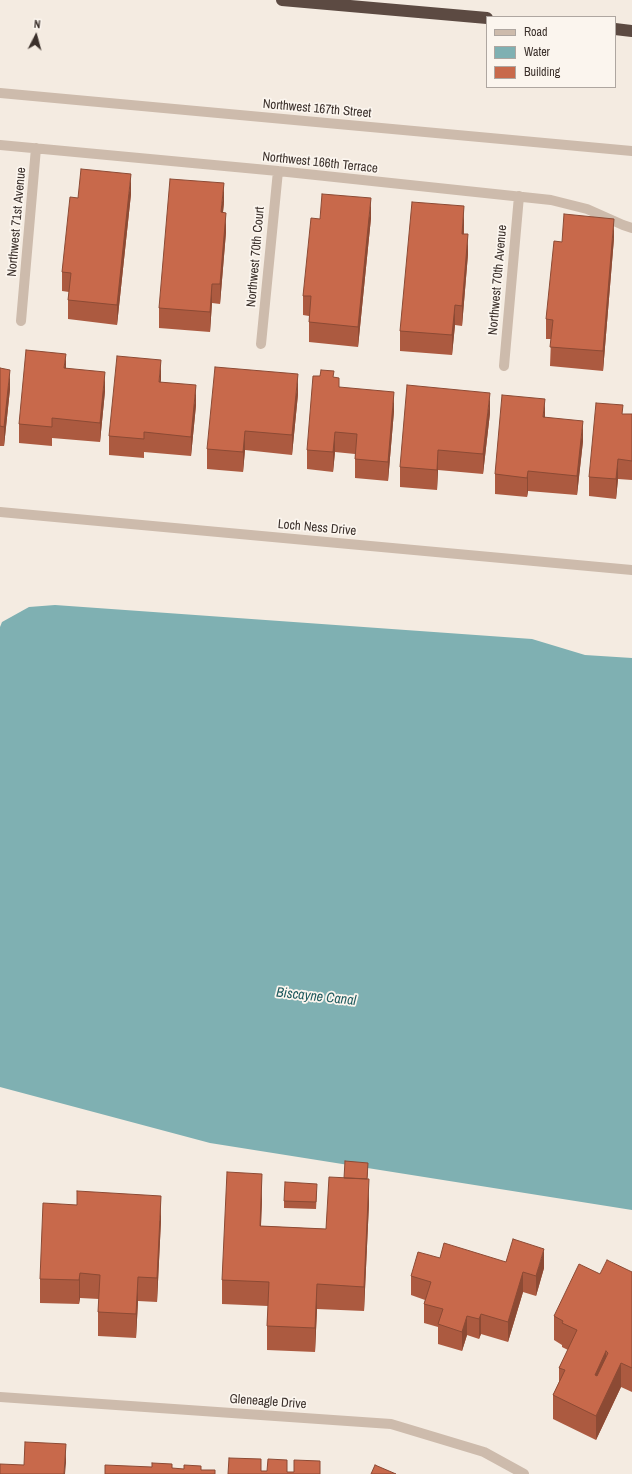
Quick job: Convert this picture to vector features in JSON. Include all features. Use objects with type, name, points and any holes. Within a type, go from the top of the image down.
[{"type":"highway","points":[[282,0],[486,18]]},
{"type":"highway","points":[[616,29],[632,31]]},
{"type":"street","name":"Northwest 167th Street","points":[[0,92],[632,151]]},
{"type":"street","name":"Northwest 166th Terrace","points":[[0,145],[519,196],[570,204],[588,209],[632,228]]},
{"type":"street","name":"Northwest 71st Avenue","points":[[21,321],[36,148]]},
{"type":"street","name":"Northwest 70th Court","points":[[261,344],[278,172]]},
{"type":"street","name":"Northwest 70th Avenue","points":[[504,366],[519,196]]},
{"type":"street","name":"Loch Ness Drive","points":[[0,512],[632,570]]},
{"type":"street","name":"Gleneagle Drive","points":[[0,1397],[391,1424],[484,1452],[524,1474]]},
{"type":"water","name":"Biscayne Canal","points":[[55,605],[532,639],[585,655],[632,658],[632,1210],[210,1143],[0,1087],[0,627],[2,622],[29,607]]},
{"type":"building","points":[[81,169],[131,174],[117,305],[68,300],[71,273],[62,272],[70,197],[78,198]]},
{"type":"building","points":[[170,179],[224,183],[221,212],[226,213],[220,284],[212,284],[210,312],[159,308]]},
{"type":"building","points":[[322,194],[371,198],[358,327],[309,322],[311,296],[303,296],[311,218],[320,219]]},
{"type":"building","points":[[412,202],[464,206],[462,234],[468,234],[462,306],[455,305],[452,335],[400,331]]},
{"type":"building","points":[[564,214],[614,219],[603,351],[550,347],[553,320],[546,319],[554,241],[562,242]]},
{"type":"building","points":[[26,350],[66,354],[64,368],[105,372],[100,423],[52,418],[52,427],[19,424]]},
{"type":"building","points":[[117,356],[161,360],[159,382],[196,385],[191,437],[144,432],[144,439],[109,436]]},
{"type":"building","points":[[215,367],[298,374],[292,435],[245,431],[243,452],[207,449]]},
{"type":"building","points":[[0,368],[10,370],[4,427],[0,426]]},
{"type":"building","points":[[321,370],[334,371],[333,377],[339,378],[339,387],[394,392],[388,462],[355,459],[357,434],[335,432],[333,452],[307,450],[313,376],[320,376]]},
{"type":"building","points":[[407,385],[490,393],[483,454],[438,450],[437,470],[400,467]]},
{"type":"building","points":[[502,395],[545,399],[543,417],[583,421],[577,476],[528,471],[527,478],[495,474]]},
{"type":"building","points":[[596,403],[623,405],[622,414],[632,414],[632,461],[618,459],[616,479],[589,477]]},
{"type":"building","points":[[345,1161],[368,1163],[367,1179],[344,1178]]},
{"type":"building","points":[[227,1172],[262,1174],[260,1226],[326,1229],[329,1177],[369,1179],[364,1287],[317,1284],[315,1328],[267,1326],[269,1282],[222,1280]]},
{"type":"building","points":[[285,1182],[317,1184],[316,1202],[284,1201]]},
{"type":"building","points":[[77,1191],[161,1196],[157,1278],[138,1277],[136,1314],[98,1312],[100,1275],[80,1273],[79,1280],[40,1279],[43,1203],[77,1205]]},
{"type":"building","points":[[513,1239],[544,1249],[536,1276],[523,1272],[508,1322],[481,1314],[479,1319],[467,1316],[462,1332],[438,1324],[443,1309],[424,1304],[431,1282],[411,1276],[418,1252],[440,1258],[444,1243],[506,1262]]},
{"type":"building","points":[[607,1260],[632,1272],[632,1368],[621,1363],[596,1416],[553,1395],[565,1370],[559,1368],[577,1330],[562,1323],[563,1321],[554,1316],[579,1264],[600,1274]],"holes":[[[606,1351],[608,1353],[597,1376],[595,1375]]]},
{"type":"building","points":[[25,1442],[66,1444],[64,1474],[0,1474],[0,1464],[24,1465]]},
{"type":"building","points":[[229,1458],[261,1459],[261,1471],[267,1471],[268,1459],[287,1460],[287,1472],[294,1472],[294,1460],[320,1461],[320,1474],[228,1474]]},
{"type":"building","points":[[152,1463],[172,1464],[172,1468],[184,1469],[184,1465],[201,1466],[201,1470],[215,1470],[215,1474],[105,1474],[105,1465],[152,1467]]},
{"type":"building","points":[[375,1465],[396,1474],[371,1474]]}]
